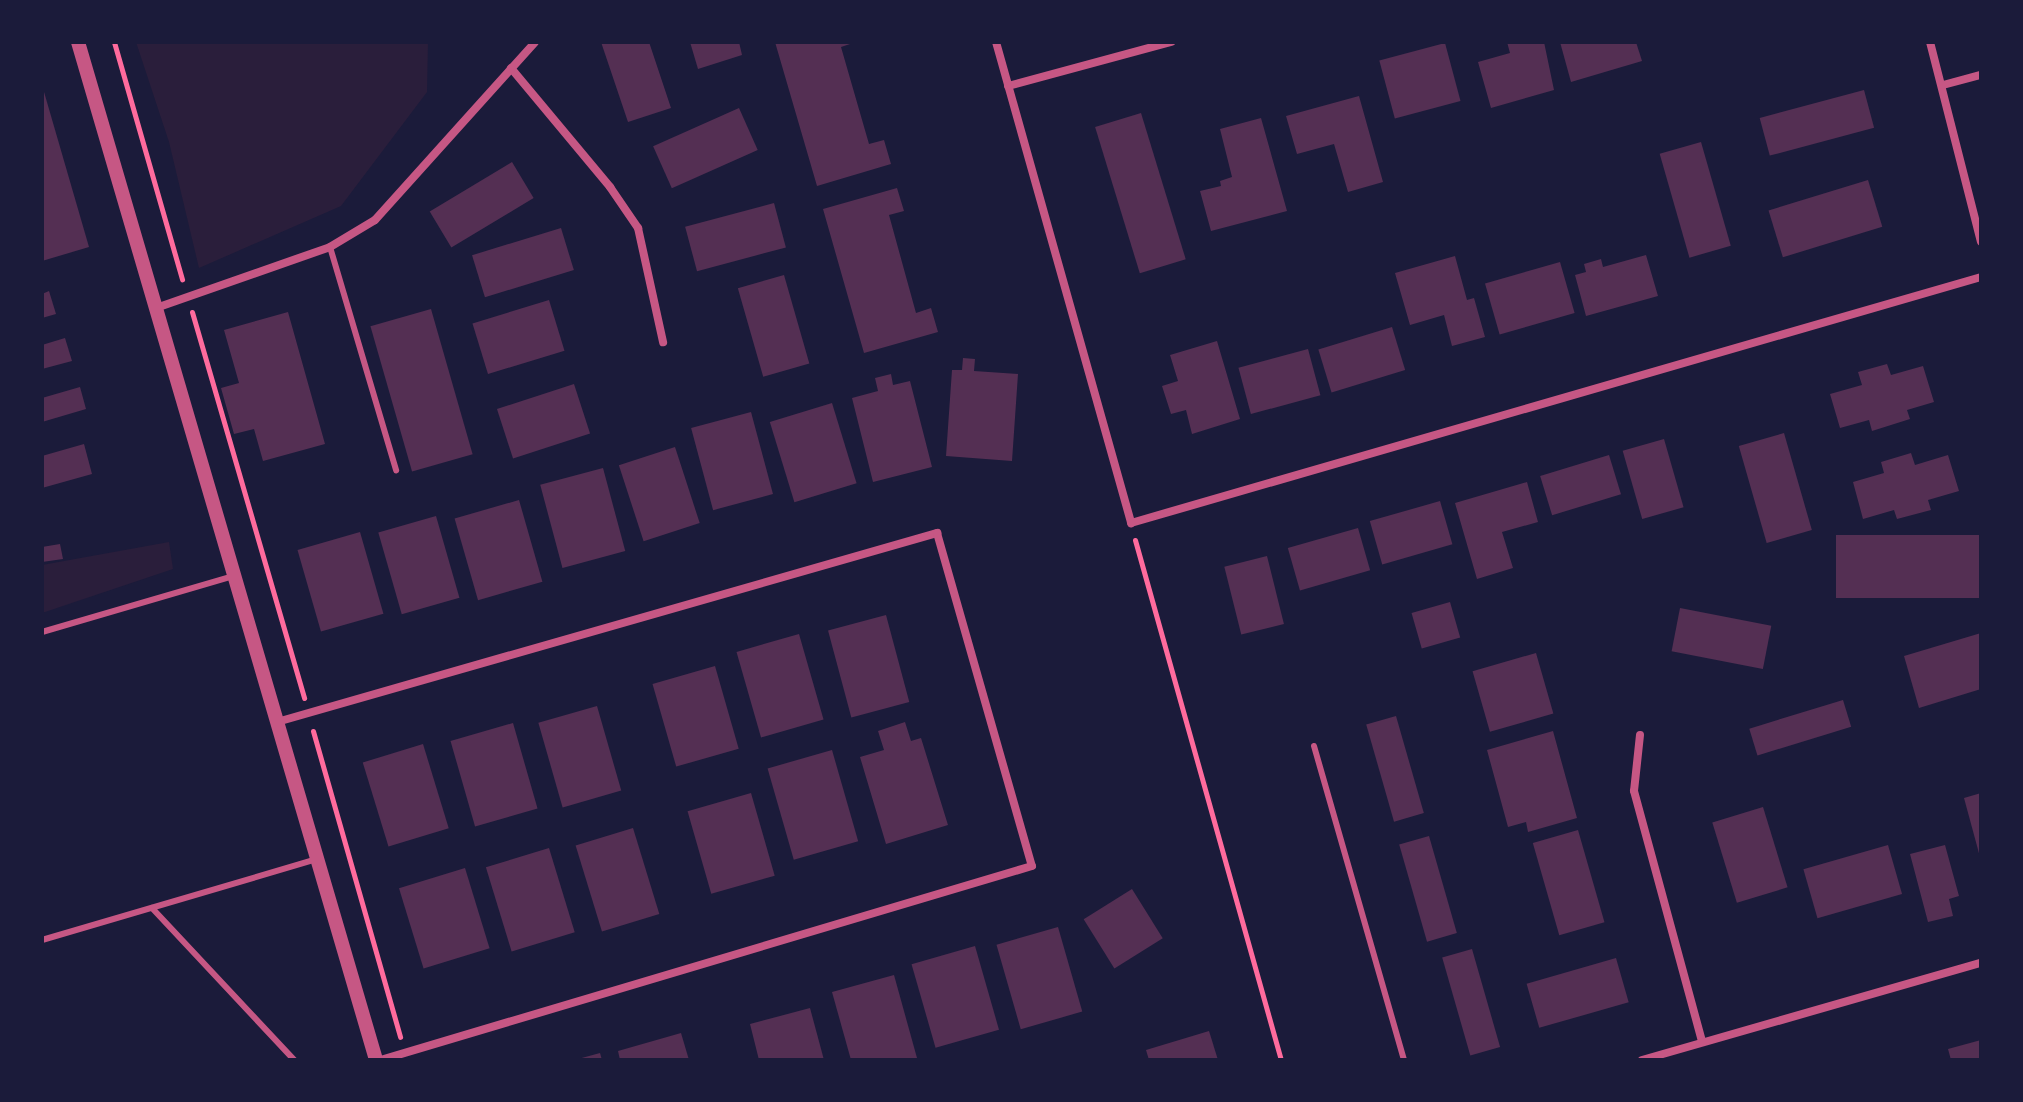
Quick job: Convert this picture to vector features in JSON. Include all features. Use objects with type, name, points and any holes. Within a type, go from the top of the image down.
[{"type":"street","points":[[78,42],[317,859],[378,1060],[1032,866],[937,533],[277,722]]},
{"type":"street","points":[[156,308],[330,247],[375,220],[535,42]]},
{"type":"street","points":[[996,42],[1131,523],[1981,277]]},
{"type":"street","points":[[1008,86],[1171,42]]},
{"type":"street","points":[[1930,42],[1981,242]]},
{"type":"street","points":[[511,68],[610,187],[638,228],[663,342]]},
{"type":"street","points":[[1943,85],[1981,75]]},
{"type":"street","points":[[1640,735],[1634,791],[1702,1042]]},
{"type":"street","points":[[1642,1060],[1981,963]]},
{"type":"lane","points":[[330,247],[396,470]]},
{"type":"lane","points":[[42,632],[234,576]]},
{"type":"lane","points":[[1314,746],[1404,1060]]},
{"type":"lane","points":[[42,940],[317,859]]},
{"type":"lane","points":[[152,908],[294,1060]]},
{"type":"path","points":[[114,42],[404,1053]]},
{"type":"path","points":[[1131,523],[1281,1060]]},
{"type":"shaded area","points":[[136,42],[428,42],[427,92],[341,206],[199,268],[169,142]]},
{"type":"shaded area","points":[[169,542],[173,569],[42,613],[42,565]]},
{"type":"building","points":[[601,42],[649,42],[671,108],[628,122]]},
{"type":"building","points":[[690,42],[739,42],[742,55],[698,69]]},
{"type":"building","points":[[775,42],[856,42],[841,47],[869,144],[884,140],[891,164],[817,186]]},
{"type":"building","points":[[1507,42],[1544,42],[1554,90],[1491,108],[1478,62],[1510,53]]},
{"type":"building","points":[[1560,42],[1636,42],[1642,61],[1571,82]]},
{"type":"building","points":[[1445,43],[1461,101],[1395,119],[1379,61]]},
{"type":"building","points":[[42,85],[89,247],[42,261]]},
{"type":"building","points":[[1864,90],[1874,128],[1770,156],[1760,118]]},
{"type":"building","points":[[1359,96],[1383,182],[1348,192],[1334,144],[1297,154],[1286,116]]},
{"type":"building","points":[[739,108],[758,150],[672,188],[653,146]]},
{"type":"building","points":[[1141,113],[1186,259],[1140,273],[1095,127]]},
{"type":"building","points":[[1261,118],[1287,211],[1211,231],[1200,191],[1221,186],[1220,181],[1232,177],[1220,129]]},
{"type":"building","points":[[1701,142],[1731,246],[1689,258],[1660,154]]},
{"type":"building","points":[[512,162],[534,198],[451,247],[430,211]]},
{"type":"building","points":[[1868,180],[1882,227],[1783,257],[1769,210]]},
{"type":"building","points":[[897,188],[904,211],[889,215],[916,313],[931,308],[938,332],[864,353],[823,209]]},
{"type":"building","points":[[774,203],[786,247],[697,271],[685,227]]},
{"type":"building","points":[[561,228],[574,270],[485,297],[472,255]]},
{"type":"building","points":[[1646,255],[1658,296],[1586,316],[1575,275],[1586,272],[1584,264],[1601,259],[1603,267]]},
{"type":"building","points":[[1455,256],[1467,300],[1474,298],[1485,337],[1452,346],[1444,315],[1410,325],[1395,273]]},
{"type":"building","points":[[1560,262],[1575,313],[1500,334],[1485,283]]},
{"type":"building","points":[[784,275],[809,363],[763,377],[738,288]]},
{"type":"building","points":[[49,291],[56,314],[42,318],[42,294]]},
{"type":"building","points":[[549,300],[564,351],[488,374],[472,323]]},
{"type":"building","points":[[431,309],[473,454],[412,472],[370,326]]},
{"type":"building","points":[[288,312],[325,444],[263,461],[254,429],[234,434],[221,388],[239,383],[224,330]]},
{"type":"building","points":[[1392,327],[1405,370],[1332,393],[1318,350]]},
{"type":"building","points":[[65,338],[72,361],[42,369],[42,345]]},
{"type":"building","points":[[1217,341],[1240,419],[1192,434],[1186,410],[1171,414],[1162,386],[1178,381],[1170,355]]},
{"type":"building","points":[[1308,349],[1320,395],[1251,414],[1238,368]]},
{"type":"building","points":[[963,358],[975,359],[974,371],[1018,374],[1012,461],[946,456],[952,370],[962,370]]},
{"type":"building","points":[[1887,364],[1891,375],[1923,366],[1934,402],[1907,410],[1910,419],[1872,431],[1869,420],[1840,428],[1830,394],[1862,385],[1858,372]]},
{"type":"building","points":[[891,374],[893,385],[910,381],[932,467],[873,482],[852,398],[878,391],[875,378]]},
{"type":"building","points":[[574,384],[590,433],[513,458],[497,409]]},
{"type":"building","points":[[80,387],[86,409],[42,422],[42,398]]},
{"type":"building","points":[[832,403],[857,483],[794,502],[770,422]]},
{"type":"building","points":[[751,412],[773,494],[713,510],[691,428]]},
{"type":"building","points":[[1784,433],[1812,530],[1767,543],[1739,446]]},
{"type":"building","points":[[1664,439],[1684,507],[1642,519],[1623,451]]},
{"type":"building","points":[[84,444],[92,474],[42,488],[42,456]]},
{"type":"building","points":[[675,447],[700,523],[644,541],[619,465]]},
{"type":"building","points":[[1911,453],[1915,465],[1948,455],[1959,491],[1928,500],[1931,510],[1897,519],[1894,510],[1863,519],[1853,482],[1884,473],[1881,462]]},
{"type":"building","points":[[1609,455],[1621,494],[1552,515],[1540,476]]},
{"type":"building","points":[[603,468],[625,551],[562,568],[540,485]]},
{"type":"building","points":[[1527,482],[1538,522],[1502,532],[1513,568],[1477,579],[1455,503]]},
{"type":"building","points":[[519,500],[542,582],[478,600],[455,518]]},
{"type":"building","points":[[1440,501],[1452,544],[1382,564],[1370,521]]},
{"type":"building","points":[[436,516],[459,598],[402,614],[378,533]]},
{"type":"building","points":[[1358,528],[1370,570],[1300,590],[1288,548]]},
{"type":"building","points":[[360,532],[383,614],[321,632],[298,550]]},
{"type":"building","points":[[1836,535],[1981,535],[1981,598],[1836,598]]},
{"type":"building","points":[[60,544],[63,559],[42,562],[42,547]]},
{"type":"building","points":[[1267,556],[1284,624],[1241,635],[1224,567]]},
{"type":"building","points":[[1450,602],[1460,638],[1422,649],[1412,613]]},
{"type":"building","points":[[1680,608],[1771,626],[1763,669],[1672,651]]},
{"type":"building","points":[[886,615],[909,702],[851,717],[828,631]]},
{"type":"building","points":[[1981,633],[1981,689],[1919,708],[1904,656]]},
{"type":"building","points":[[799,634],[824,720],[761,737],[737,652]]},
{"type":"building","points":[[1536,653],[1553,714],[1490,732],[1473,671]]},
{"type":"building","points":[[715,666],[739,749],[676,767],[653,684]]},
{"type":"building","points":[[1843,700],[1851,727],[1757,755],[1749,729]]},
{"type":"building","points":[[597,706],[621,791],[563,807],[538,723]]},
{"type":"building","points":[[1396,716],[1424,813],[1394,822],[1366,725]]},
{"type":"building","points":[[905,722],[911,741],[921,738],[948,825],[886,844],[860,757],[884,750],[878,731]]},
{"type":"building","points":[[513,723],[538,809],[475,826],[451,741]]},
{"type":"building","points":[[1553,731],[1577,818],[1528,832],[1526,822],[1508,827],[1487,750]]},
{"type":"building","points":[[423,744],[449,828],[388,847],[363,762]]},
{"type":"building","points":[[832,750],[858,841],[794,860],[768,768]]},
{"type":"building","points":[[751,793],[775,876],[711,894],[688,811]]},
{"type":"building","points":[[1981,793],[1981,857],[1980,857],[1964,798]]},
{"type":"building","points":[[1763,807],[1788,887],[1737,903],[1712,822]]},
{"type":"building","points":[[633,828],[659,914],[602,932],[576,846]]},
{"type":"building","points":[[1578,830],[1604,922],[1559,935],[1533,843]]},
{"type":"building","points":[[1429,836],[1457,933],[1427,942],[1399,845]]},
{"type":"building","points":[[1888,845],[1902,894],[1817,918],[1803,869]]},
{"type":"building","points":[[1945,845],[1959,896],[1949,899],[1953,916],[1928,922],[1910,854]]},
{"type":"building","points":[[549,848],[575,932],[512,951],[486,867]]},
{"type":"building","points":[[465,868],[490,948],[424,969],[399,888]]},
{"type":"building","points":[[1132,889],[1163,938],[1114,968],[1084,919]]},
{"type":"building","points":[[1058,927],[1082,1012],[1021,1029],[996,945]]},
{"type":"building","points":[[975,946],[999,1030],[936,1048],[912,964]]},
{"type":"building","points":[[1472,949],[1500,1047],[1470,1056],[1442,958]]},
{"type":"building","points":[[1616,958],[1629,1002],[1539,1028],[1527,984]]},
{"type":"building","points":[[894,975],[917,1058],[851,1060],[832,992]]},
{"type":"building","points":[[810,1008],[824,1060],[759,1060],[750,1024]]},
{"type":"building","points":[[1209,1031],[1218,1060],[1149,1060],[1146,1050]]},
{"type":"building","points":[[681,1033],[689,1060],[620,1060],[618,1051]]},
{"type":"building","points":[[1981,1040],[1981,1060],[1951,1060],[1948,1049]]},
{"type":"building","points":[[600,1053],[602,1060],[578,1060],[578,1059]]}]
